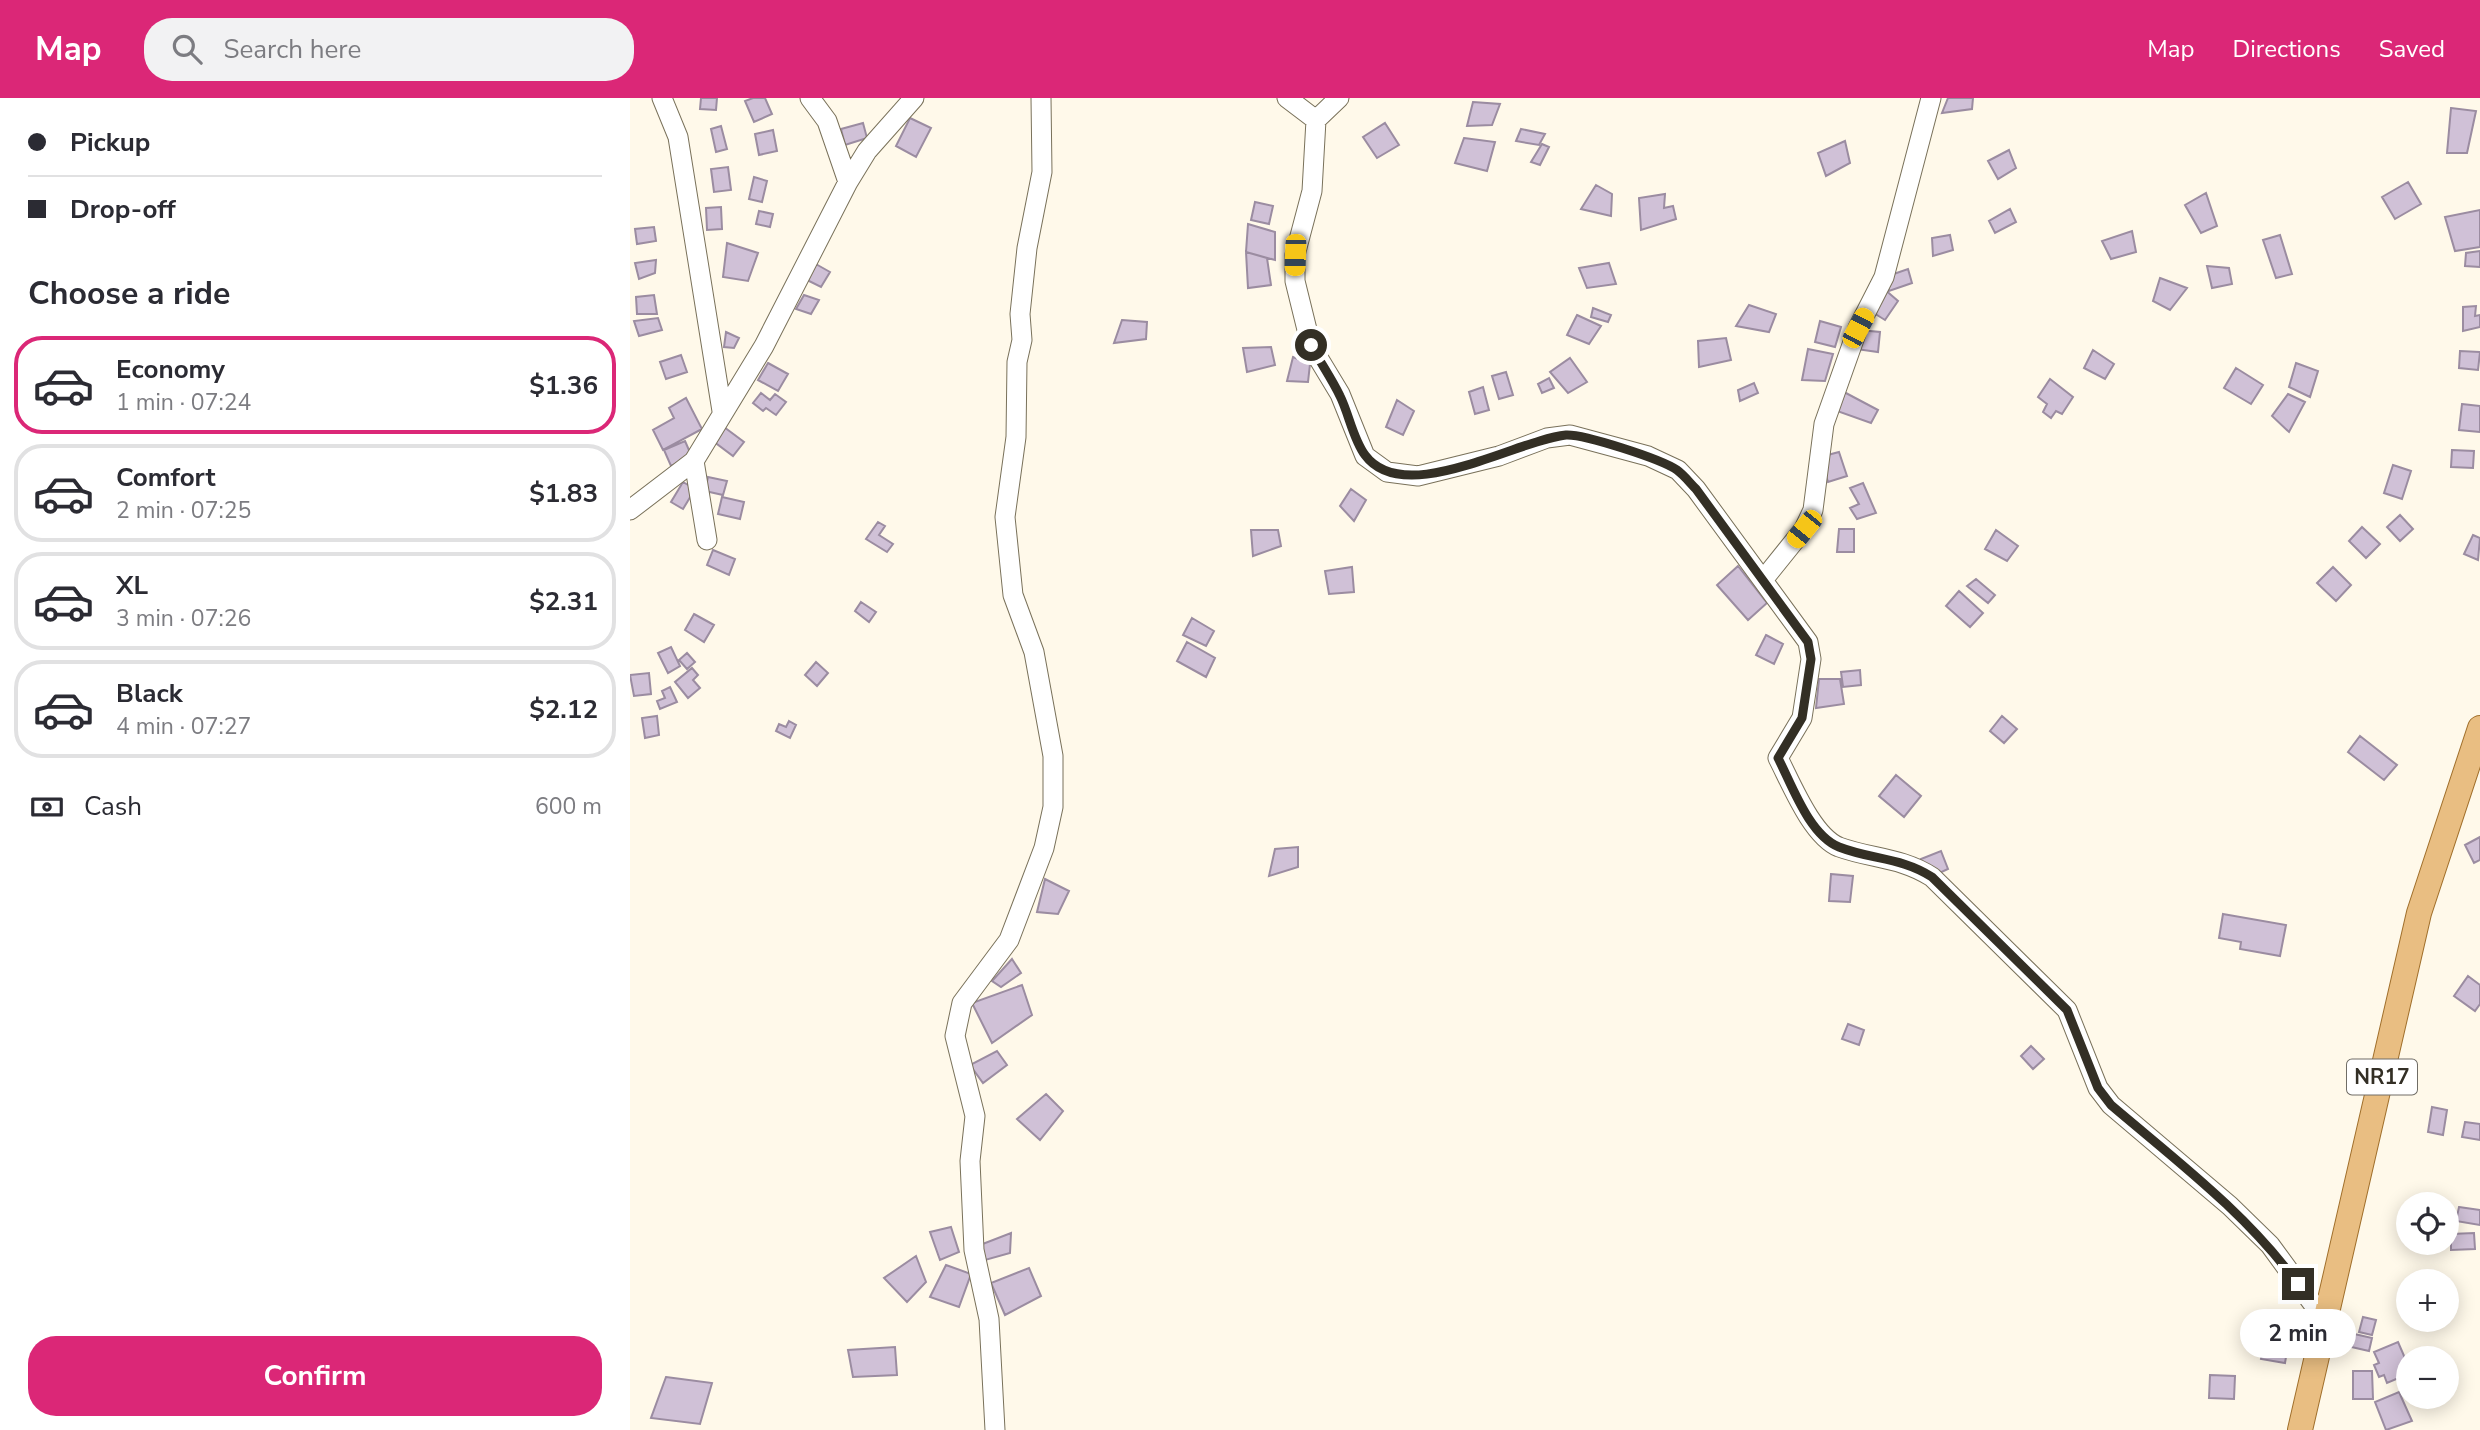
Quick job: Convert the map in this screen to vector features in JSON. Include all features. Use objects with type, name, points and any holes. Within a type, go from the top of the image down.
[{"type":"main road","name":"NR17","points":[[2300,1430],[2419,913],[2480,728]]},
{"type":"street","points":[[662,98],[678,137],[722,411]]},
{"type":"street","points":[[810,98],[827,121],[848,182]]},
{"type":"street","points":[[630,510],[694,461],[764,346],[848,182],[867,151],[914,98]]},
{"type":"street","points":[[995,1430],[989,1318],[974,1250],[970,1161],[975,1116],[955,1036],[962,1003],[1009,940],[1044,848],[1053,807],[1053,756],[1034,652],[1013,595],[1005,517],[1016,437],[1017,362],[1022,340],[1020,314],[1027,248],[1042,172],[1041,98]]},
{"type":"street","points":[[1287,98],[1316,120]]},
{"type":"street","points":[[1339,98],[1316,120],[1312,191],[1295,255],[1294,281],[1311,345],[1340,394],[1365,456],[1387,472],[1418,476],[1499,456],[1547,438],[1570,435],[1648,456],[1678,470],[1696,489],[1808,642],[1811,659],[1802,718],[1778,758],[1815,826],[1837,846],[1912,864],[1932,877],[2067,1010],[2098,1088],[2111,1105],[2230,1206],[2270,1245],[2326,1323]]},
{"type":"street","points":[[1763,580],[1804,529],[1813,510],[1824,424],[1858,328],[1884,277],[1931,98]]},
{"type":"street","points":[[694,461],[707,540]]},
{"type":"building","points":[[701,98],[717,98],[716,110],[700,109]]},
{"type":"building","points":[[765,98],[772,114],[754,122],[745,101]]},
{"type":"building","points":[[1948,98],[1973,98],[1972,109],[1942,113]]},
{"type":"building","points":[[1473,102],[1500,104],[1492,125],[1467,126]]},
{"type":"building","points":[[2451,108],[2476,111],[2467,153],[2447,153]]},
{"type":"building","points":[[910,118],[931,128],[916,157],[896,146]]},
{"type":"building","points":[[863,123],[867,138],[845,145],[841,129]]},
{"type":"building","points":[[1385,123],[1399,145],[1377,158],[1363,137]]},
{"type":"building","points":[[721,126],[727,149],[716,152],[711,129]]},
{"type":"building","points":[[1521,129],[1545,134],[1539,145],[1516,141]]},
{"type":"building","points":[[773,130],[777,151],[759,155],[755,134]]},
{"type":"building","points":[[1464,138],[1495,142],[1487,171],[1455,163]]},
{"type":"building","points":[[1845,141],[1850,163],[1826,176],[1818,153]]},
{"type":"building","points":[[1542,144],[1549,147],[1540,165],[1531,162]]},
{"type":"building","points":[[2009,150],[2016,168],[1998,179],[1988,161]]},
{"type":"building","points":[[728,167],[731,190],[714,192],[711,169]]},
{"type":"building","points":[[754,177],[767,181],[762,202],[749,199]]},
{"type":"building","points":[[2408,182],[2421,204],[2395,219],[2382,197]]},
{"type":"building","points":[[1596,185],[1612,194],[1611,216],[1581,209]]},
{"type":"building","points":[[2206,193],[2217,226],[2201,233],[2185,205]]},
{"type":"building","points":[[1665,194],[1664,208],[1673,206],[1676,219],[1641,230],[1639,198]]},
{"type":"building","points":[[1255,202],[1273,206],[1269,224],[1251,220]]},
{"type":"building","points":[[721,207],[722,229],[707,230],[706,208]]},
{"type":"building","points":[[2010,209],[2016,222],[1995,233],[1989,221]]},
{"type":"building","points":[[2480,210],[2480,247],[2455,251],[2445,217]]},
{"type":"building","points":[[759,211],[773,214],[770,227],[756,224]]},
{"type":"building","points":[[1248,224],[1275,232],[1275,260],[1246,252]]},
{"type":"building","points":[[654,227],[656,241],[637,244],[635,229]]},
{"type":"building","points":[[2132,231],[2136,252],[2111,259],[2102,241]]},
{"type":"building","points":[[1950,235],[1953,250],[1933,256],[1932,238]]},
{"type":"building","points":[[2280,235],[2292,274],[2276,278],[2263,240]]},
{"type":"building","points":[[727,243],[758,253],[748,281],[723,277]]},
{"type":"building","points":[[2480,251],[2480,267],[2465,266],[2466,253]]},
{"type":"building","points":[[1246,252],[1267,258],[1271,285],[1248,288]]},
{"type":"building","points":[[656,260],[655,273],[639,279],[635,263]]},
{"type":"building","points":[[814,263],[830,272],[821,287],[805,279]]},
{"type":"building","points":[[1609,263],[1616,284],[1587,288],[1579,268]]},
{"type":"building","points":[[2207,266],[2229,268],[2232,284],[2212,288]]},
{"type":"building","points":[[1908,269],[1912,283],[1889,291],[1885,277]]},
{"type":"building","points":[[2160,278],[2187,288],[2170,310],[2153,301]]},
{"type":"building","points":[[1883,288],[1898,301],[1885,320],[1869,310]]},
{"type":"building","points":[[654,295],[657,314],[637,314],[636,297]]},
{"type":"building","points":[[804,295],[819,300],[811,314],[796,309]]},
{"type":"building","points":[[1749,305],[1776,314],[1769,332],[1736,326]]},
{"type":"building","points":[[2476,306],[2475,316],[2480,315],[2480,327],[2463,331],[2463,307]]},
{"type":"building","points":[[1593,308],[1611,315],[1608,322],[1591,317]]},
{"type":"building","points":[[1577,315],[1601,326],[1589,344],[1567,335]]},
{"type":"building","points":[[658,318],[662,330],[639,336],[634,321]]},
{"type":"building","points":[[1122,320],[1147,322],[1146,339],[1114,343]]},
{"type":"building","points":[[1820,321],[1841,327],[1835,347],[1815,342]]},
{"type":"building","points":[[1859,330],[1880,332],[1878,352],[1856,349]]},
{"type":"building","points":[[726,332],[739,338],[734,348],[724,347]]},
{"type":"building","points":[[1726,338],[1731,360],[1699,367],[1698,341]]},
{"type":"building","points":[[1271,347],[1275,365],[1247,372],[1243,348]]},
{"type":"building","points":[[1808,349],[1833,354],[1825,381],[1802,380]]},
{"type":"building","points":[[2093,350],[2114,364],[2105,379],[2084,368]]},
{"type":"building","points":[[2460,351],[2480,352],[2478,370],[2459,368]]},
{"type":"building","points":[[681,355],[687,372],[666,379],[660,362]]},
{"type":"building","points":[[1293,357],[1310,364],[1308,382],[1287,381]]},
{"type":"building","points":[[1570,358],[1587,382],[1568,393],[1550,372]]},
{"type":"building","points":[[768,363],[788,374],[778,391],[758,380]]},
{"type":"building","points":[[2296,363],[2318,371],[2310,397],[2289,387]]},
{"type":"building","points":[[2236,368],[2263,385],[2251,404],[2224,388]]},
{"type":"building","points":[[1506,372],[1513,395],[1499,399],[1492,376]]},
{"type":"building","points":[[1549,378],[1554,388],[1542,393],[1538,384]]},
{"type":"building","points":[[2050,379],[2073,397],[2062,414],[2056,411],[2051,418],[2043,412],[2047,404],[2038,397]]},
{"type":"building","points":[[1754,383],[1758,393],[1740,401],[1738,390]]},
{"type":"building","points":[[1483,387],[1489,410],[1475,414],[1469,392]]},
{"type":"building","points":[[1844,392],[1878,410],[1871,423],[1837,411]]},
{"type":"building","points":[[761,393],[770,400],[775,394],[786,402],[776,415],[766,408],[763,411],[753,403]]},
{"type":"building","points":[[2288,394],[2305,402],[2289,432],[2272,416]]},
{"type":"building","points":[[686,398],[702,429],[663,450],[653,430],[674,418],[669,408]]},
{"type":"building","points":[[1397,400],[1414,411],[1403,435],[1386,427]]},
{"type":"building","points":[[2462,404],[2480,406],[2480,432],[2459,430]]},
{"type":"building","points":[[724,427],[744,442],[733,456],[713,441]]},
{"type":"building","points":[[685,441],[692,457],[671,466],[664,450]]},
{"type":"building","points":[[2452,450],[2474,451],[2473,468],[2451,467]]},
{"type":"building","points":[[1839,452],[1847,476],[1828,482],[1820,457]]},
{"type":"building","points":[[2393,465],[2411,471],[2402,499],[2384,493]]},
{"type":"building","points":[[708,477],[727,481],[723,495],[705,491]]},
{"type":"building","points":[[683,482],[695,489],[683,509],[671,502]]},
{"type":"building","points":[[1863,483],[1876,513],[1857,519],[1850,508],[1859,504],[1850,488]]},
{"type":"building","points":[[1351,489],[1366,500],[1354,521],[1340,506]]},
{"type":"building","points":[[722,497],[744,502],[740,519],[718,514]]},
{"type":"building","points":[[2400,515],[2413,529],[2400,541],[2387,527]]},
{"type":"building","points":[[878,522],[885,526],[879,535],[893,544],[887,552],[866,539]]},
{"type":"building","points":[[2362,527],[2380,544],[2366,558],[2349,541]]},
{"type":"building","points":[[1839,529],[1854,529],[1854,552],[1837,552]]},
{"type":"building","points":[[1251,530],[1278,530],[1281,546],[1253,556]]},
{"type":"building","points":[[1996,530],[2018,546],[2007,561],[1985,549]]},
{"type":"building","points":[[2473,535],[2480,538],[2478,560],[2464,554]]},
{"type":"building","points":[[713,550],[735,559],[729,575],[707,565]]},
{"type":"building","points":[[1738,566],[1767,603],[1748,620],[1717,585]]},
{"type":"building","points":[[1352,567],[1354,592],[1329,594],[1325,571]]},
{"type":"building","points":[[2333,567],[2351,585],[2336,601],[2317,583]]},
{"type":"building","points":[[1976,579],[1995,595],[1988,603],[1967,586]]},
{"type":"building","points":[[1959,591],[1983,613],[1970,627],[1946,606]]},
{"type":"building","points":[[861,602],[876,612],[869,622],[855,611]]},
{"type":"building","points":[[694,614],[714,625],[704,642],[685,630]]},
{"type":"building","points":[[1192,618],[1214,631],[1206,646],[1183,635]]},
{"type":"building","points":[[1766,635],[1783,644],[1774,664],[1756,655]]},
{"type":"building","points":[[1187,642],[1215,658],[1206,677],[1177,661]]},
{"type":"building","points":[[671,647],[680,666],[668,673],[658,653]]},
{"type":"building","points":[[687,653],[695,662],[687,669],[679,660]]},
{"type":"building","points":[[816,662],[828,673],[817,686],[805,675]]},
{"type":"building","points":[[692,668],[698,675],[693,680],[700,688],[688,698],[675,682]]},
{"type":"building","points":[[1860,670],[1861,685],[1843,687],[1841,672]]},
{"type":"building","points":[[649,673],[651,694],[634,696],[630,675]]},
{"type":"building","points":[[1819,679],[1840,679],[1844,704],[1816,708]]},
{"type":"building","points":[[670,687],[677,702],[660,709],[657,701],[665,698],[662,691]]},
{"type":"building","points":[[657,716],[659,735],[645,738],[642,718]]},
{"type":"building","points":[[2002,716],[2017,729],[2004,743],[1990,731]]},
{"type":"building","points":[[789,721],[796,725],[790,738],[776,731],[779,724],[786,727]]},
{"type":"building","points":[[2360,736],[2397,765],[2384,780],[2348,752]]},
{"type":"building","points":[[1896,775],[1921,796],[1904,817],[1879,796]]},
{"type":"building","points":[[2480,837],[2480,860],[2474,863],[2465,845]]},
{"type":"building","points":[[1298,847],[1298,867],[1269,876],[1275,849]]},
{"type":"building","points":[[1941,851],[1948,869],[1933,876],[1921,859]]},
{"type":"building","points":[[1831,874],[1853,876],[1850,902],[1829,901]]},
{"type":"building","points":[[1045,879],[1069,891],[1058,914],[1037,912]]},
{"type":"building","points":[[2223,914],[2286,925],[2280,956],[2240,949],[2241,942],[2219,938]]},
{"type":"building","points":[[1012,959],[1021,973],[1001,987],[992,981]]},
{"type":"building","points":[[2468,976],[2480,985],[2480,1004],[2475,1011],[2454,996]]},
{"type":"building","points":[[1022,985],[1032,1015],[992,1043],[972,1003]]},
{"type":"building","points":[[1848,1024],[1864,1030],[1859,1045],[1842,1039]]},
{"type":"building","points":[[2031,1046],[2044,1059],[2033,1069],[2021,1056]]},
{"type":"building","points":[[997,1051],[1007,1065],[983,1083],[970,1065]]},
{"type":"building","points":[[1046,1094],[1063,1111],[1040,1140],[1017,1119]]},
{"type":"building","points":[[2432,1107],[2447,1110],[2443,1135],[2428,1132]]},
{"type":"building","points":[[2465,1122],[2480,1124],[2480,1140],[2462,1137]]},
{"type":"building","points":[[2459,1207],[2480,1210],[2480,1225],[2459,1222]]},
{"type":"building","points":[[951,1227],[959,1252],[940,1260],[930,1232]]},
{"type":"building","points":[[1011,1233],[1010,1253],[978,1262],[980,1245]]},
{"type":"building","points":[[2474,1233],[2475,1249],[2459,1250],[2459,1234]]},
{"type":"building","points":[[916,1256],[926,1282],[907,1302],[884,1278]]},
{"type":"building","points":[[946,1265],[971,1274],[959,1307],[930,1297]]},
{"type":"building","points":[[1029,1268],[1041,1296],[1005,1315],[991,1283]]},
{"type":"building","points":[[2363,1317],[2376,1320],[2372,1335],[2359,1332]]},
{"type":"building","points":[[2266,1329],[2290,1333],[2285,1363],[2261,1359]]},
{"type":"building","points":[[2350,1333],[2372,1338],[2369,1351],[2347,1346]]},
{"type":"building","points":[[2398,1342],[2396,1379],[2387,1383],[2384,1375],[2379,1377],[2374,1365],[2379,1363],[2374,1352]]},
{"type":"building","points":[[895,1347],[897,1375],[853,1377],[848,1350]]},
{"type":"building","points":[[2353,1371],[2372,1371],[2373,1399],[2353,1399]]},
{"type":"building","points":[[2210,1375],[2235,1376],[2234,1399],[2209,1398]]},
{"type":"building","points":[[666,1377],[712,1383],[700,1424],[651,1418]]},
{"type":"building","points":[[2396,1393],[2396,1409],[2407,1409],[2412,1421],[2386,1430],[2375,1402]]},
{"type":"route","points":[[1311,345],[1340,394],[1365,456],[1387,472],[1418,476],[1499,456],[1547,438],[1570,435],[1648,456],[1678,470],[1696,489],[1808,642],[1811,659],[1802,718],[1778,758],[1815,826],[1837,846],[1912,864],[1932,877],[2067,1010],[2098,1088],[2111,1105],[2230,1206],[2270,1245],[2298,1284]]}]
